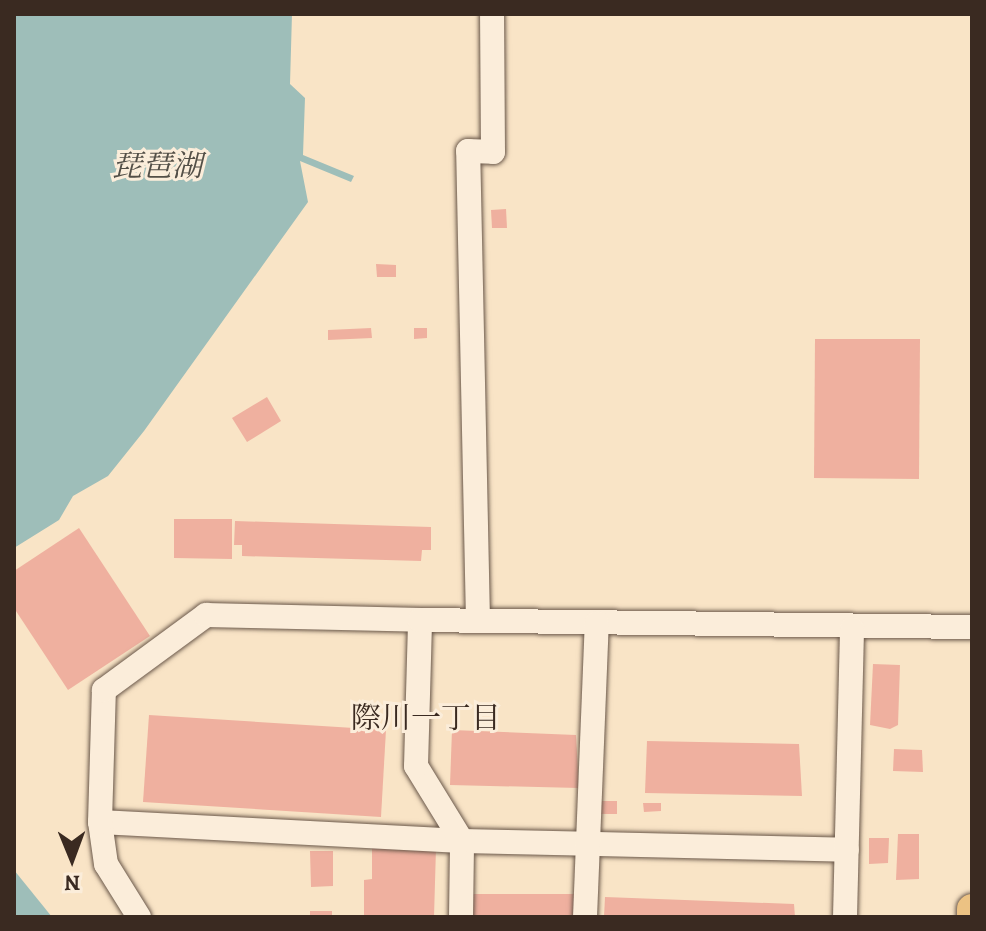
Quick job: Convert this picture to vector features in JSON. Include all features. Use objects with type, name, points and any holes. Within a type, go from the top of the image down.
[{"type":"main road","points":[[972,909],[972,917]]},
{"type":"lane","points":[[478,621],[468,151],[493,152],[492,14]]},
{"type":"lane","points":[[139,917],[106,864],[100,822],[104,690],[206,615],[852,629],[972,627]]},
{"type":"lane","points":[[420,620],[416,766],[462,841],[461,917]]},
{"type":"lane","points":[[585,917],[597,623]]},
{"type":"lane","points":[[845,917],[852,629]]},
{"type":"lane","points":[[100,822],[462,841],[847,850]]},
{"type":"water","name":"琵琶湖","points":[[14,14],[292,14],[290,84],[305,98],[303,155],[354,176],[351,182],[300,161],[308,202],[144,431],[108,476],[73,496],[59,520],[14,548]]},
{"type":"water","points":[[14,870],[52,917],[14,917]]},
{"type":"building","points":[[506,209],[507,228],[492,228],[491,210]]},
{"type":"building","points":[[376,264],[396,265],[396,277],[377,277]]},
{"type":"building","points":[[371,328],[372,338],[328,340],[328,330]]},
{"type":"building","points":[[414,328],[427,328],[427,338],[414,339]]},
{"type":"building","points":[[815,339],[920,339],[919,479],[814,478]]},
{"type":"building","points":[[267,397],[281,421],[247,442],[232,418]]},
{"type":"building","points":[[174,519],[232,519],[232,559],[174,558]]},
{"type":"building","points":[[235,521],[431,527],[431,550],[422,550],[421,561],[242,556],[242,545],[234,545]]},
{"type":"building","points":[[79,528],[150,636],[68,690],[14,608],[14,571]]},
{"type":"building","points":[[873,664],[900,665],[898,725],[890,729],[870,725]]},
{"type":"building","points":[[149,715],[386,730],[381,817],[143,802]]},
{"type":"building","points":[[452,730],[576,735],[579,788],[450,785]]},
{"type":"building","points":[[647,741],[799,744],[802,796],[645,793]]},
{"type":"building","points":[[894,749],[922,750],[923,772],[893,771]]},
{"type":"building","points":[[597,801],[617,801],[617,814],[597,814]]},
{"type":"building","points":[[643,803],[661,803],[661,811],[644,812]]},
{"type":"building","points":[[898,834],[919,834],[919,879],[896,880]]},
{"type":"building","points":[[869,838],[889,838],[888,863],[869,864]]},
{"type":"building","points":[[372,845],[436,848],[434,917],[364,917],[364,880],[372,879]]},
{"type":"building","points":[[310,851],[333,851],[333,886],[311,887]]},
{"type":"building","points":[[472,894],[574,894],[574,917],[471,917]]},
{"type":"building","points":[[605,897],[794,904],[795,917],[604,917]]},
{"type":"building","points":[[310,911],[332,911],[332,917],[310,917]]},
{"type":"district","name":"際川一丁目","points":[[426,718]]}]
